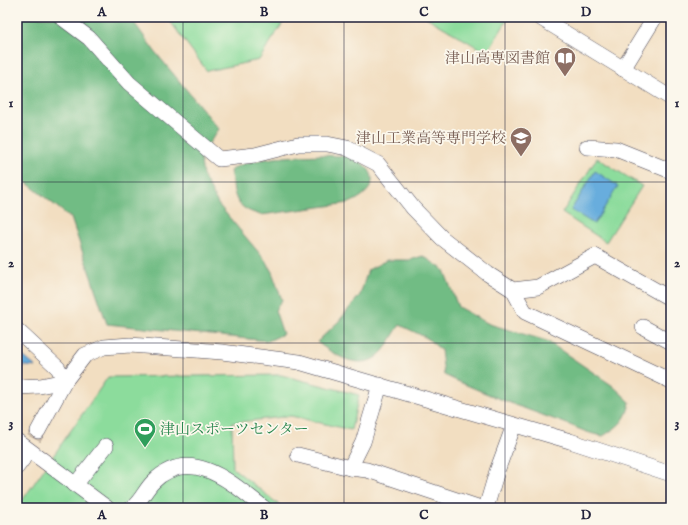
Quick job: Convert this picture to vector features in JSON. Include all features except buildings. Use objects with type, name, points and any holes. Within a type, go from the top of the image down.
[{"type":"street","points":[[61,17],[89,38],[129,83],[155,103],[174,123],[219,159],[255,155],[298,144],[328,144],[347,148],[378,164],[413,208],[442,238],[488,274],[513,290],[525,312],[671,381]]},
{"type":"street","points":[[539,17],[671,98]]},
{"type":"street","points":[[623,69],[655,17]]},
{"type":"street","points":[[587,147],[616,149],[671,171]]},
{"type":"street","points":[[513,290],[538,288],[595,256],[671,299]]},
{"type":"street","points":[[643,327],[671,342]]},
{"type":"street","points":[[17,330],[58,368],[65,381]]},
{"type":"street","points":[[38,431],[65,381],[85,355],[104,347],[130,345],[222,352],[299,362],[380,384],[671,474]]},
{"type":"street","points":[[17,387],[40,386],[65,381]]},
{"type":"street","points":[[350,468],[363,442],[380,384]]},
{"type":"street","points":[[486,508],[497,471],[514,425]]},
{"type":"street","points":[[17,441],[107,508]]},
{"type":"street","points":[[76,485],[106,446]]},
{"type":"street","points":[[298,455],[350,468],[367,470],[481,508]]},
{"type":"street","points":[[132,508],[154,482],[169,471],[183,466],[200,468],[221,475],[264,508]]},
{"type":"green space","points":[[17,17],[130,17],[156,53],[219,129],[200,156],[203,175],[218,204],[265,260],[272,272],[282,300],[275,310],[283,334],[268,341],[107,324],[71,218],[17,175]]},
{"type":"green space","points":[[167,17],[279,17],[284,21],[259,60],[207,71]]},
{"type":"green space","points":[[426,17],[509,17],[487,53]]},
{"type":"green space","points":[[321,155],[349,157],[362,164],[372,175],[370,188],[349,203],[261,215],[244,208],[236,199],[230,171],[237,166],[273,158]]},
{"type":"green space","points":[[597,158],[642,186],[606,242],[562,213]]},
{"type":"green space","points":[[423,256],[444,270],[458,307],[489,324],[547,341],[613,386],[630,402],[627,414],[621,422],[603,436],[598,435],[517,406],[459,382],[444,375],[441,350],[427,338],[400,325],[385,349],[379,355],[371,360],[363,362],[355,362],[338,356],[317,342],[339,321],[360,295],[368,270],[387,260],[410,260]]},
{"type":"green space","name":"津山スポーツセンター","points":[[281,375],[359,395],[351,430],[291,416],[232,423],[233,468],[283,508],[17,508],[108,377]]},
{"type":"water","points":[[595,171],[618,186],[594,224],[571,210]]},
{"type":"water","points":[[17,351],[18,352],[36,367],[17,365]]},
{"type":"tunnel","points":[[23,459],[38,431]]},
{"type":"place","name":"津山高専図書館","points":[[565,78]]},
{"type":"place","name":"津山工業高等専門学校","points":[[521,158]]},
{"type":"place","name":"津山スポーツセンター","points":[[145,448]]}]
